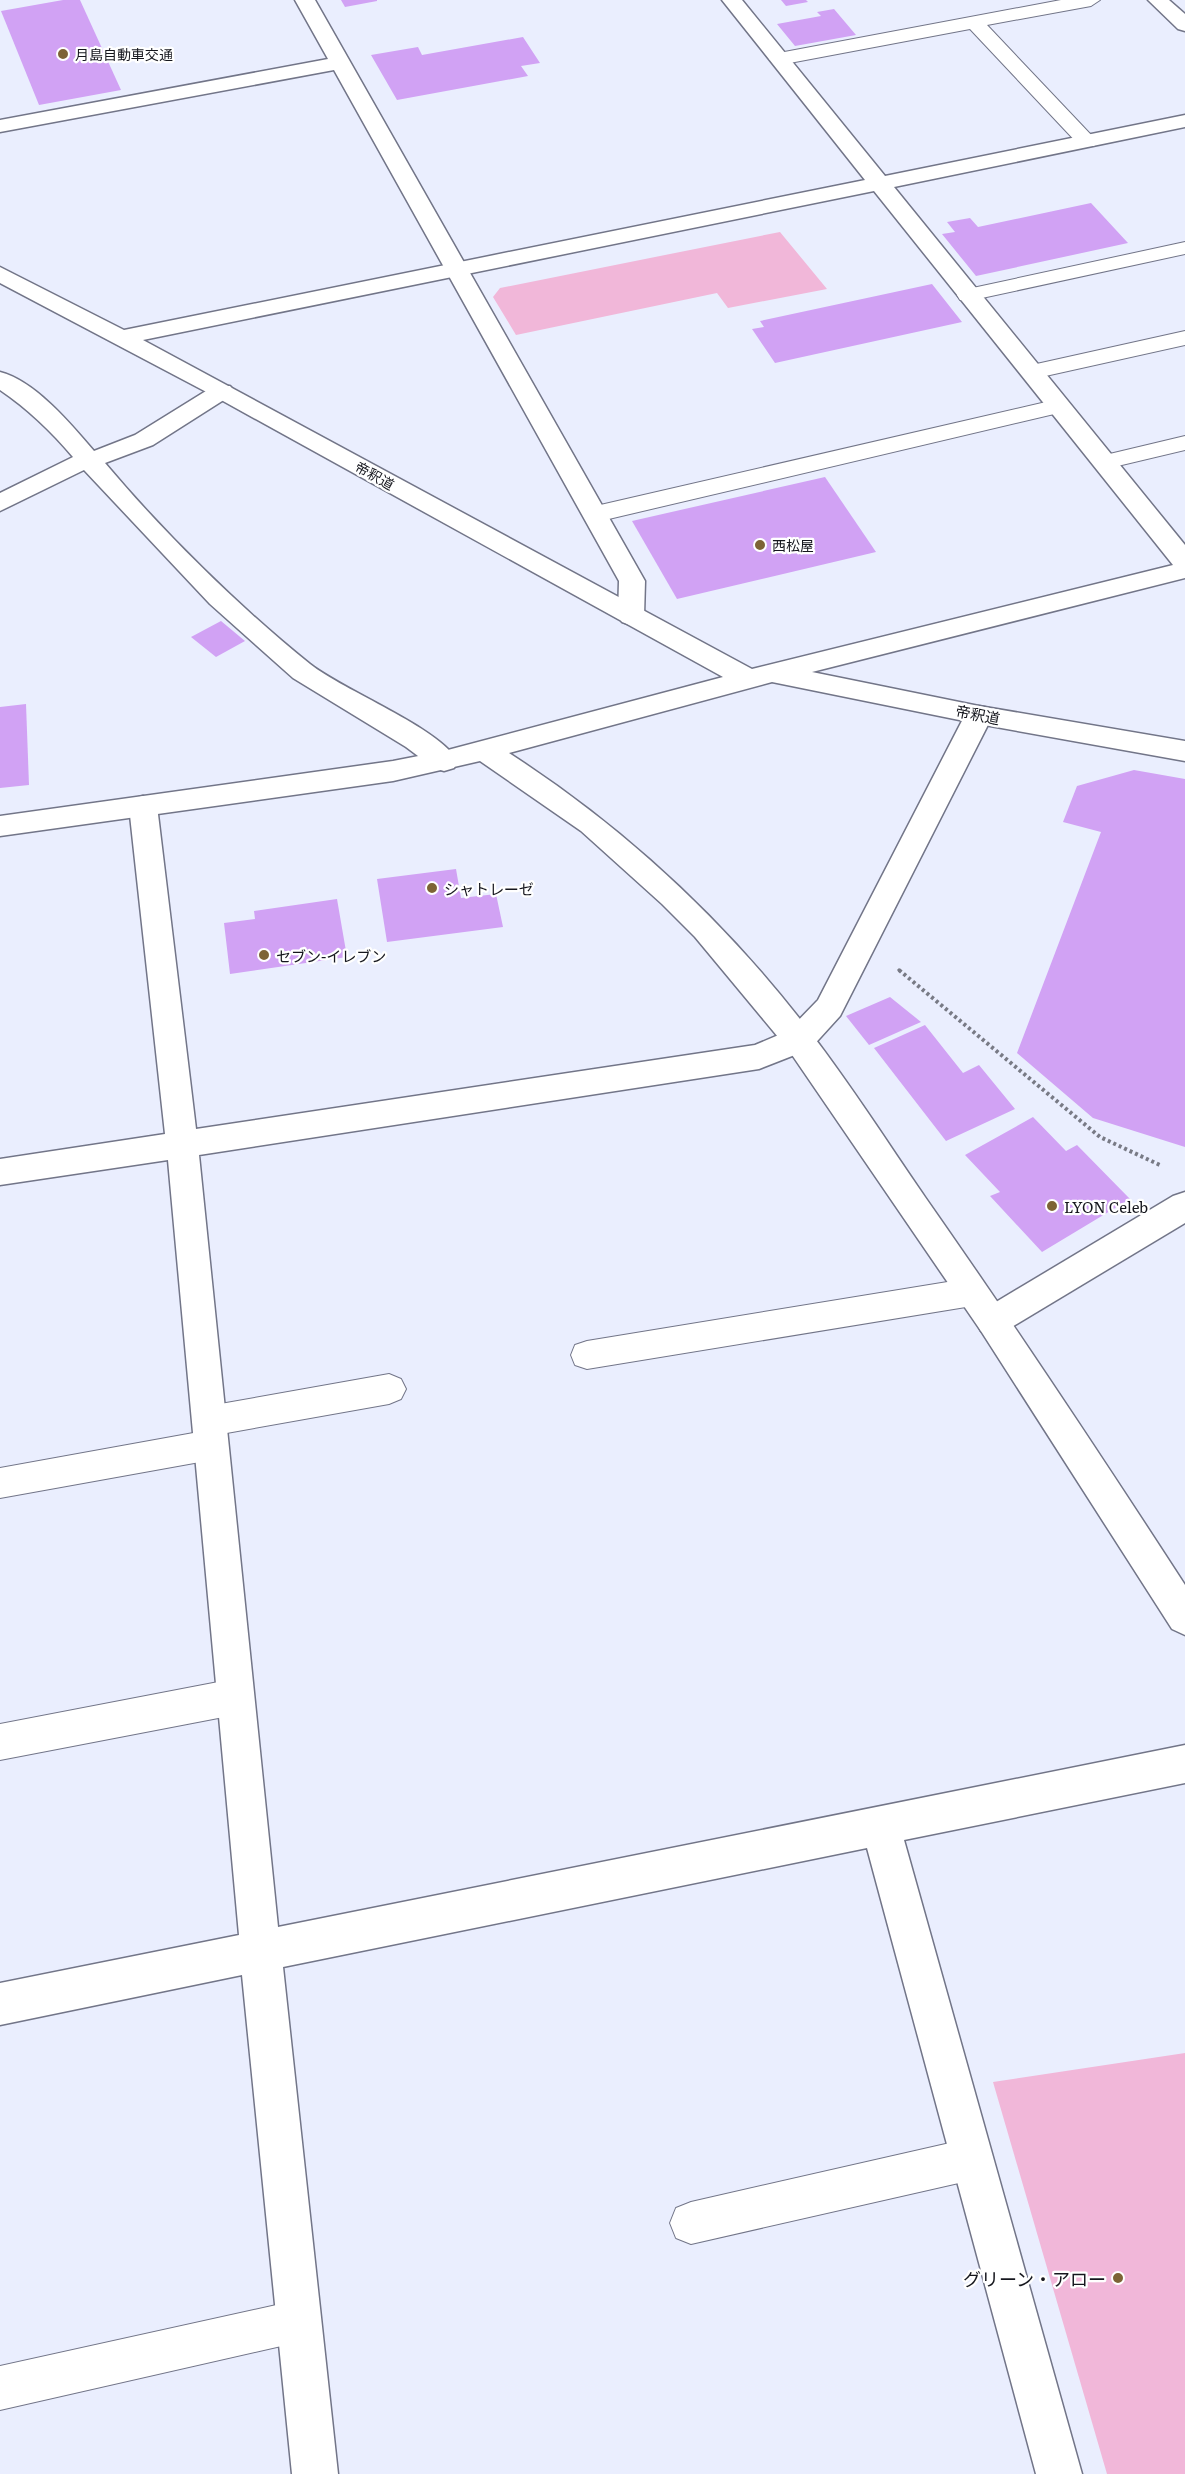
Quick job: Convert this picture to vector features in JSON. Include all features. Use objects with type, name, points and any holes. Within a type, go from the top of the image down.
[{"type":"street","points":[[305,0],[632,581],[631,616]]},
{"type":"street","points":[[732,0],[1185,562]]},
{"type":"street","points":[[1158,0],[1185,25]]},
{"type":"street","points":[[0,126],[340,63]]},
{"type":"street","points":[[123,337],[1185,121]]},
{"type":"street","name":"帝釈道","points":[[0,274],[123,337],[631,616],[761,676],[1185,751]]},
{"type":"street","points":[[0,379],[31,400],[91,460],[113,489],[219,598],[303,672],[416,740],[444,761]]},
{"type":"street","points":[[0,503],[70,466],[125,450],[222,391]]},
{"type":"street","points":[[0,826],[393,771],[444,761],[761,676],[1185,570]]},
{"type":"street","points":[[0,1172],[182,1147],[759,1057],[799,1040],[829,1008],[865,942],[979,715]]},
{"type":"street","points":[[484,750],[591,824],[664,889],[705,929],[799,1040],[993,1321],[1185,1617]]},
{"type":"street","points":[[143,806],[182,1147],[234,1696],[315,2474]]},
{"type":"street","points":[[993,1321],[1183,1205],[1185,1206]]},
{"type":"street","points":[[0,2004],[1185,1764]]},
{"type":"street","points":[[880,1824],[1059,2474]]},
{"type":"lane","points":[[779,59],[1091,0]]},
{"type":"lane","points":[[974,22],[1087,142]]},
{"type":"lane","points":[[968,295],[1185,248]]},
{"type":"lane","points":[[1032,372],[1185,338]]},
{"type":"lane","points":[[596,514],[1059,406]]},
{"type":"lane","points":[[1105,462],[1185,443]]},
{"type":"lane","points":[[587,1355],[972,1292]]},
{"type":"lane","points":[[0,1483],[389,1389]]},
{"type":"lane","points":[[0,1742],[234,1696]]},
{"type":"lane","points":[[691,2223],[972,2159]]},
{"type":"lane","points":[[0,2388],[299,2321]]},
{"type":"path","points":[[865,942],[1100,1137],[1171,1170]]},
{"type":"shaded area","points":[[780,232],[827,289],[728,308],[717,293],[516,335],[493,297],[500,288]]},
{"type":"shaded area","name":"グリーン・アロー","points":[[1185,2053],[1185,2474],[1107,2474],[993,2082]]},
{"type":"building","points":[[63,0],[80,0],[121,90],[39,105],[1,11]]},
{"type":"building","points":[[341,0],[377,0],[377,1],[345,7]]},
{"type":"building","points":[[781,0],[806,0],[808,2],[786,6]]},
{"type":"building","points":[[834,9],[856,35],[795,46],[777,24],[821,16],[817,12]]},
{"type":"building","points":[[523,37],[540,63],[521,66],[528,76],[397,100],[371,55],[418,47],[422,55]]},
{"type":"building","points":[[1091,203],[1128,243],[976,276],[942,234],[955,232],[947,222],[970,218],[978,227]]},
{"type":"building","points":[[932,284],[962,322],[775,363],[752,329],[764,327],[760,321]]},
{"type":"building","points":[[825,477],[876,552],[677,599],[632,521]]},
{"type":"building","points":[[221,621],[245,641],[216,657],[191,637]]},
{"type":"building","points":[[26,704],[29,785],[0,788],[0,707]]},
{"type":"building","points":[[1134,770],[1185,779],[1185,1147],[1093,1118],[1017,1053],[1101,832],[1063,822],[1077,786]]},
{"type":"building","points":[[456,869],[461,898],[496,894],[503,927],[387,942],[377,879]]},
{"type":"building","points":[[337,899],[347,957],[230,974],[224,923],[255,919],[254,911]]},
{"type":"building","points":[[890,997],[921,1022],[869,1045],[846,1016]]},
{"type":"building","points":[[925,1025],[963,1073],[979,1065],[1015,1109],[946,1141],[874,1048]]},
{"type":"building","points":[[1033,1117],[1066,1151],[1077,1145],[1130,1199],[1042,1252],[990,1196],[1000,1192],[965,1155]]},
{"type":"place","name":"月島自動車交通","points":[[63,54]]},
{"type":"place","name":"西松屋","points":[[760,545]]},
{"type":"place","name":"シャトレーゼ","points":[[432,888]]},
{"type":"place","name":"セブン-イレブン","points":[[264,955]]},
{"type":"place","name":"LYON Celeb","points":[[1052,1206]]},
{"type":"place","name":"グリーン・アロー","points":[[1118,2278]]}]
